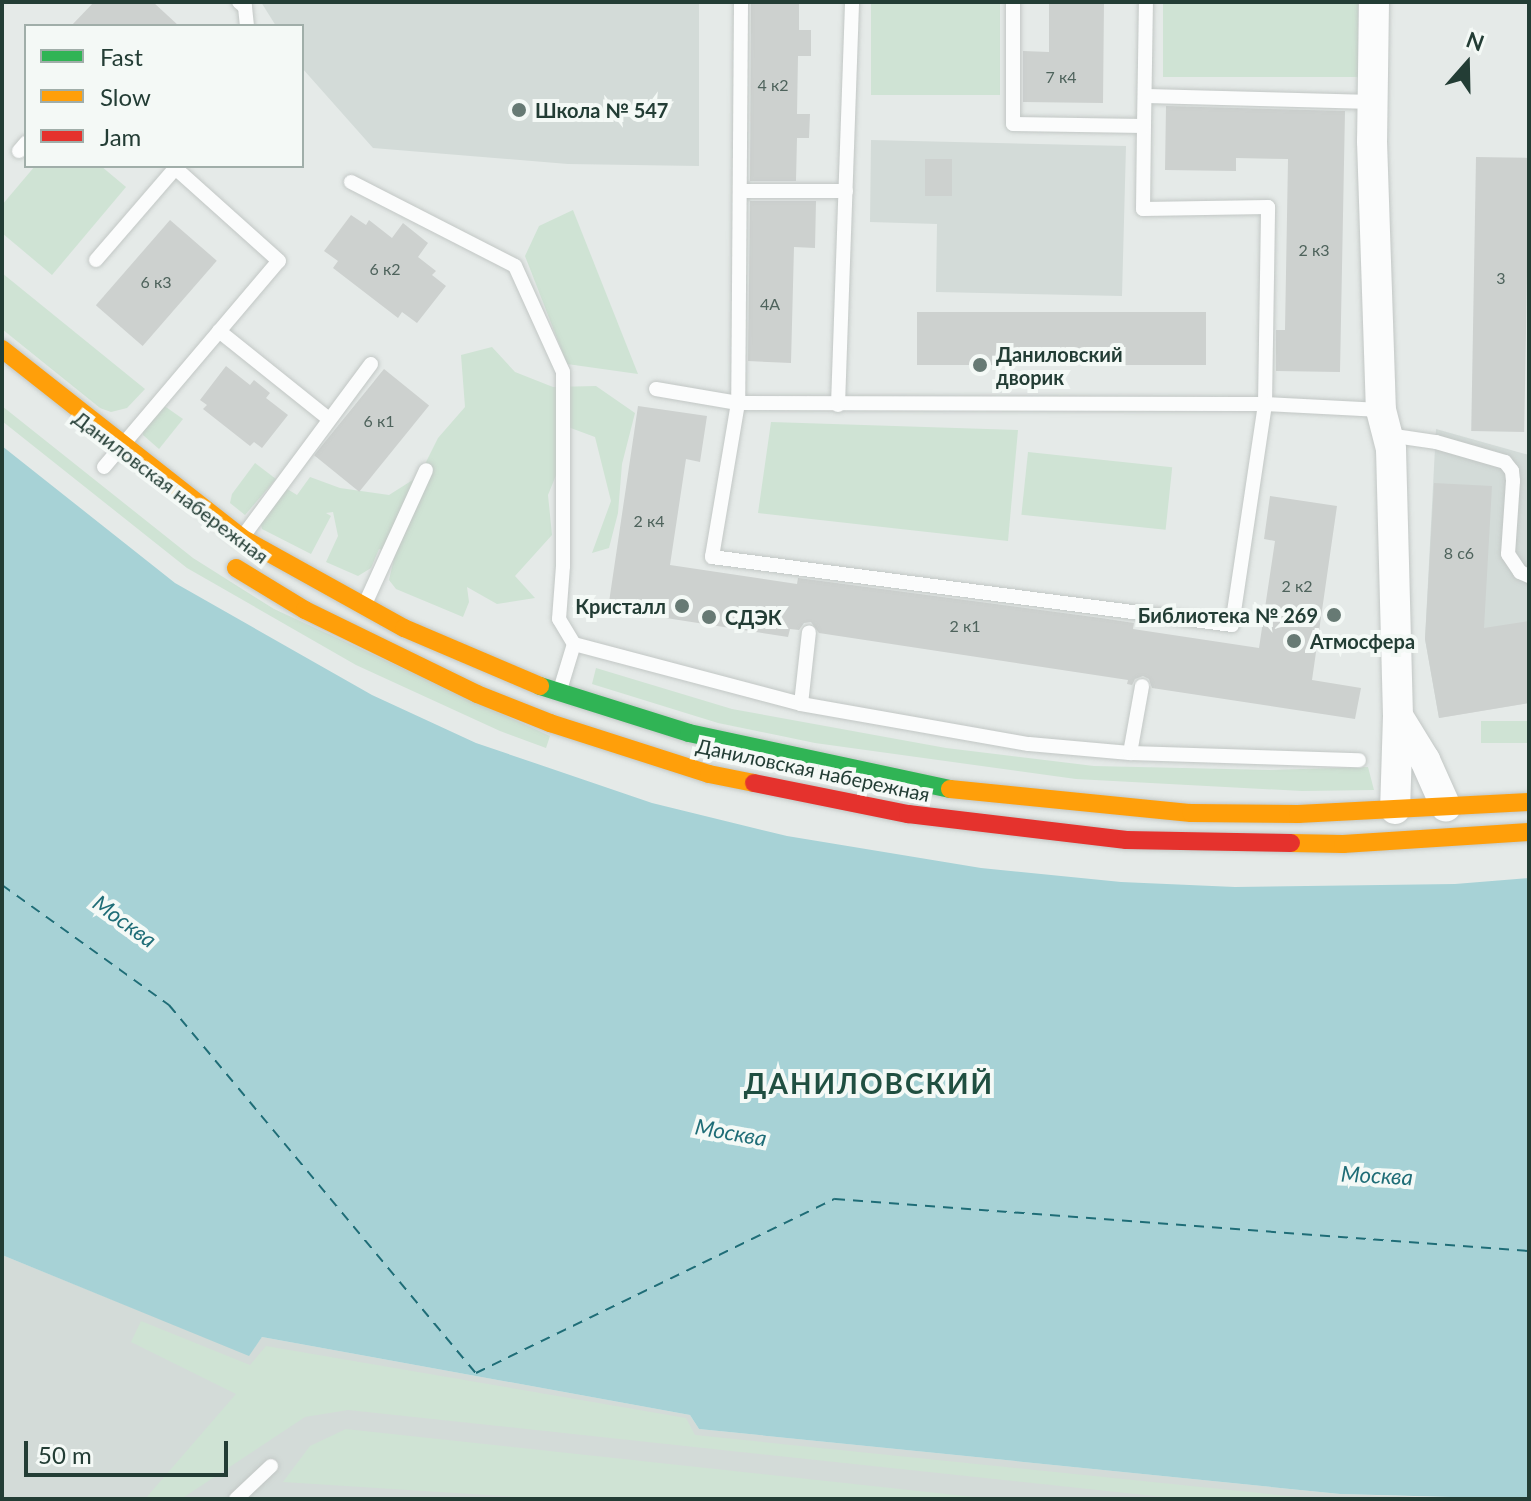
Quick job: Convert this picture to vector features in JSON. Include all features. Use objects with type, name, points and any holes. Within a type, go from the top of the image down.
[{"type":"main road","name":"Даниловская набережная","points":[[2,349],[121,446],[242,538],[364,608],[559,694],[689,733],[856,771],[957,790],[1191,813],[1298,814],[1525,803]]},
{"type":"main road","name":"Даниловская набережная","points":[[224,560],[305,610],[477,694],[568,729],[725,777],[908,814],[1126,840],[1343,844],[1529,832]]},
{"type":"street","points":[[1374,2],[1373,102],[1384,422],[1391,449],[1398,716],[1395,809]]},
{"type":"street","points":[[1398,716],[1425,760],[1446,807]]},
{"type":"lane","points":[[239,2],[245,7],[247,24]]},
{"type":"lane","points":[[741,2],[738,403],[712,557],[1232,625],[1265,404],[1268,207],[1143,209],[1146,2]]},
{"type":"lane","points":[[838,405],[852,2]]},
{"type":"lane","points":[[1013,2],[1013,124],[1144,126]]},
{"type":"lane","points":[[1147,96],[1373,102]]},
{"type":"lane","points":[[96,260],[174,168]]},
{"type":"lane","points":[[104,467],[279,261],[176,168]]},
{"type":"lane","points":[[351,182],[515,266],[563,372],[563,566],[559,619],[574,644],[801,704],[1029,744],[1130,753],[1359,760]]},
{"type":"lane","points":[[740,191],[846,191]]},
{"type":"lane","points":[[219,331],[329,419]]},
{"type":"lane","points":[[224,560],[371,364]]},
{"type":"lane","points":[[656,389],[738,403],[1265,404],[1384,422],[1436,442],[1505,462],[1512,471],[1513,481],[1508,554],[1520,572],[1529,576]]},
{"type":"lane","points":[[364,608],[426,470]]},
{"type":"lane","points":[[1150,631],[1152,615]]},
{"type":"lane","points":[[801,704],[809,632]]},
{"type":"lane","points":[[559,694],[574,644]]},
{"type":"lane","points":[[1130,753],[1142,686]]},
{"type":"lane","points":[[236,1499],[271,1466]]},
{"type":"shaded area","name":"Школа № 547","points":[[261,2],[699,2],[699,166],[568,164],[373,148],[304,70],[304,24],[275,24]]},
{"type":"shaded area","points":[[871,140],[1126,146],[1122,296],[936,292],[937,224],[870,222]]},
{"type":"shaded area","points":[[1436,429],[1529,455],[1529,703],[1439,718],[1425,639]]},
{"type":"shaded area","points":[[2,1255],[249,1355],[262,1337],[690,1415],[699,1429],[1340,1494],[1486,1499],[2,1499]]},
{"type":"green space","points":[[871,2],[1000,2],[1000,95],[871,95]]},
{"type":"green space","points":[[1163,2],[1358,2],[1358,77],[1163,77]]},
{"type":"green space","points":[[33,168],[103,168],[126,187],[52,275],[2,233],[2,205]]},
{"type":"green space","points":[[573,210],[638,374],[567,364],[525,256],[539,226]]},
{"type":"green space","points":[[2,273],[145,389],[127,408],[111,412],[100,408],[2,329]]},
{"type":"green space","points":[[492,347],[515,372],[553,387],[596,386],[635,413],[622,464],[618,513],[609,548],[592,553],[611,501],[595,437],[568,427],[563,458],[548,495],[552,535],[515,576],[535,598],[497,604],[467,587],[469,602],[463,617],[396,589],[389,580],[395,554],[379,549],[371,568],[358,576],[326,562],[338,536],[333,512],[326,513],[331,516],[311,554],[262,529],[260,521],[284,487],[297,495],[310,477],[340,488],[389,495],[419,476],[438,438],[465,407],[461,355]]},
{"type":"green space","points":[[163,405],[183,419],[159,449],[143,435],[143,428]]},
{"type":"green space","points":[[2,406],[193,558],[274,609],[550,736],[546,748],[500,731],[356,665],[187,568],[2,421]]},
{"type":"green space","points":[[771,422],[1018,430],[1008,541],[758,513]]},
{"type":"green space","points":[[1028,452],[1172,467],[1166,530],[1021,515]]},
{"type":"green space","points":[[255,463],[276,479],[245,515],[230,503],[232,494]]},
{"type":"green space","points":[[596,668],[732,709],[946,748],[1094,766],[1270,770],[1368,767],[1374,790],[1302,791],[1076,779],[815,743],[718,723],[592,684]]},
{"type":"green space","points":[[1481,721],[1529,721],[1529,743],[1481,743]]},
{"type":"green space","points":[[141,1321],[250,1365],[266,1346],[686,1418],[695,1435],[1317,1499],[1182,1499],[348,1410],[305,1417],[181,1499],[145,1499],[236,1394],[131,1342]]},
{"type":"green space","points":[[346,1429],[992,1499],[549,1499],[283,1482],[310,1446]]},
{"type":"water","name":"Москва","points":[[2,446],[175,583],[372,695],[476,743],[652,803],[787,836],[981,868],[1121,882],[1235,887],[1455,884],[1529,878],[1529,1499],[1340,1494],[699,1429],[690,1415],[262,1337],[249,1356],[2,1255]]},
{"type":"building","points":[[94,2],[153,2],[177,24],[73,24]]},
{"type":"building","points":[[751,2],[799,2],[799,30],[811,30],[811,56],[798,56],[797,114],[810,114],[809,138],[797,138],[796,181],[750,181]]},
{"type":"building","points":[[1049,2],[1104,2],[1103,103],[1023,102],[1023,51],[1049,52]]},
{"type":"building","points":[[1166,106],[1345,111],[1340,372],[1276,371],[1276,330],[1285,330],[1288,159],[1236,158],[1236,171],[1165,170]]},
{"type":"building","points":[[1476,157],[1529,158],[1524,432],[1471,431]]},
{"type":"building","points":[[925,159],[952,159],[952,196],[925,196]]},
{"type":"building","points":[[750,201],[816,201],[815,248],[794,247],[791,363],[748,361]]},
{"type":"building","points":[[351,215],[366,225],[369,220],[392,238],[403,223],[428,243],[418,257],[436,271],[432,275],[446,286],[417,323],[402,312],[398,318],[333,268],[338,261],[324,251]]},
{"type":"building","points":[[170,220],[217,261],[143,346],[96,305]]},
{"type":"building","points":[[917,312],[1206,312],[1206,365],[917,365]]},
{"type":"building","points":[[226,366],[250,385],[254,380],[270,393],[266,398],[288,415],[262,448],[254,442],[250,446],[203,409],[207,405],[200,400]]},
{"type":"building","points":[[384,369],[429,406],[359,492],[314,455]]},
{"type":"building","points":[[638,406],[707,416],[700,462],[686,459],[670,565],[797,584],[798,578],[1101,618],[1134,623],[1133,629],[1259,648],[1275,541],[1264,539],[1270,496],[1337,506],[1312,680],[1361,688],[1355,719],[1152,688],[1149,679],[1143,676],[1135,679],[1132,685],[1127,684],[1128,680],[819,633],[811,622],[804,623],[799,630],[790,629],[788,637],[608,609]]},
{"type":"building","points":[[1434,483],[1492,486],[1484,628],[1529,621],[1529,703],[1439,718],[1425,639]]},
{"type":"ferry route","points":[[2,885],[169,1005],[476,1373],[835,1199],[1529,1251]]},
{"type":"traffic: fast","points":[[540,686],[689,733],[950,789]]},
{"type":"traffic: slow","points":[[2,349],[242,538],[404,628],[540,686]]},
{"type":"traffic: slow","points":[[236,568],[305,610],[477,694],[550,723],[709,774],[754,783]]},
{"type":"traffic: slow","points":[[950,789],[1191,813],[1298,814],[1529,802]]},
{"type":"traffic: slow","points":[[1291,843],[1343,844],[1529,832]]},
{"type":"traffic: jam","points":[[754,783],[908,814],[1126,840],[1291,843]]},
{"type":"place","name":"Школа № 547","points":[[519,110]]},
{"type":"place","name":"Даниловский дворик","points":[[980,365]]},
{"type":"place","name":"Кристалл","points":[[682,606]]},
{"type":"place","name":"Библиотека № 269","points":[[1334,615]]},
{"type":"place","name":"СДЭК","points":[[709,617]]},
{"type":"place","name":"Атмосфера","points":[[1294,641]]},
{"type":"district","name":"ДАНИЛОВСКИЙ","points":[[869,1083]]}]
